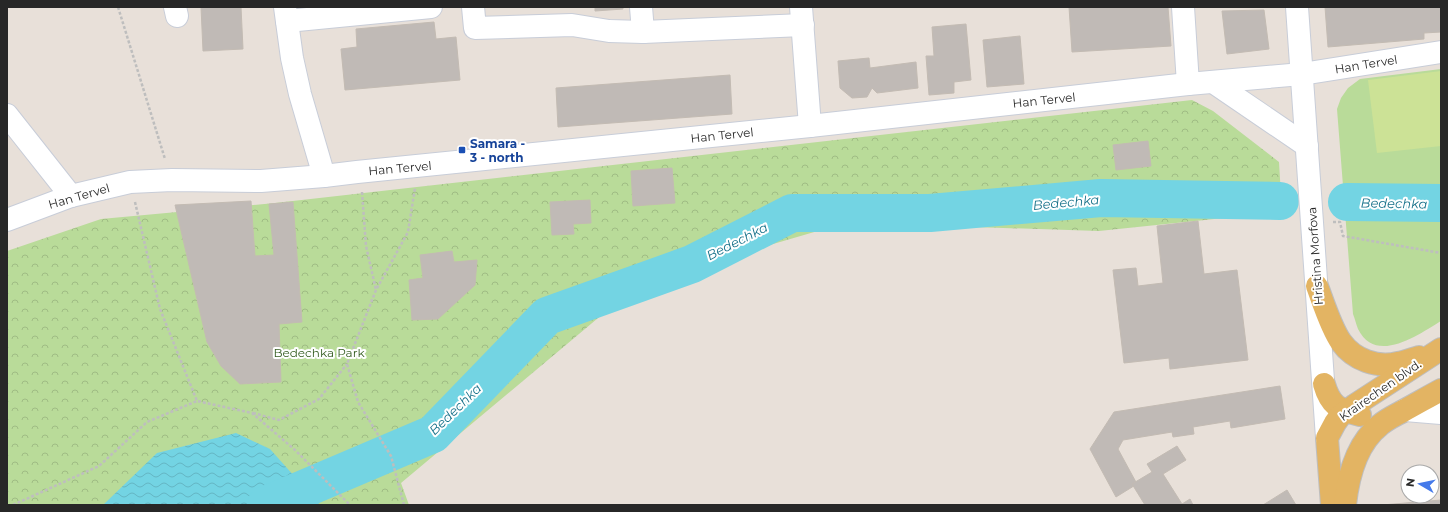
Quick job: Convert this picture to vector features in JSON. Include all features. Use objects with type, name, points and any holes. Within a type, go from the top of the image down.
[{"type":"main road","points":[[1317,286],[1335,332],[1341,342],[1354,355],[1376,364],[1386,365],[1398,364],[1438,351]]},
{"type":"main road","name":"Krairechen blvd.","points":[[1327,438],[1335,423],[1347,411],[1438,351]]},
{"type":"main road","points":[[1324,384],[1332,403],[1347,411],[1367,416],[1397,414]]},
{"type":"main road","points":[[1345,505],[1350,478],[1360,451],[1372,432],[1380,424],[1441,390]]},
{"type":"main road","name":"Hristina Morfova","points":[[1327,438],[1332,505]]},
{"type":"street","points":[[324,176],[300,94],[292,58],[286,14],[431,7]]},
{"type":"street","points":[[473,7],[475,28],[572,24],[609,31],[643,32],[802,16],[810,126]]},
{"type":"street","points":[[641,7],[643,32]]},
{"type":"street","points":[[1183,7],[1188,84]]},
{"type":"street","name":"Hristina Morfova","points":[[1297,7],[1327,438]]},
{"type":"street","name":"Han Tervel","points":[[7,220],[71,196],[130,182],[172,180],[261,181],[324,176],[810,126],[1188,84],[1302,74],[1441,52]]},
{"type":"street","points":[[1213,82],[1307,153]]},
{"type":"street","points":[[7,115],[71,196]]},
{"type":"street","points":[[1397,414],[1441,413]]},
{"type":"path","points":[[118,7],[172,180]]},
{"type":"path","points":[[13,505],[99,466],[147,422],[197,401],[279,420],[318,399],[347,364],[376,290],[408,232],[419,166]]},
{"type":"path","points":[[357,172],[362,192],[366,246],[376,290]]},
{"type":"path","points":[[130,182],[160,309],[197,401]]},
{"type":"path","points":[[1312,217],[1340,222],[1343,236],[1441,254]]},
{"type":"path","points":[[347,364],[358,402],[391,456],[404,505]]},
{"type":"path","points":[[252,413],[295,450],[350,505]]},
{"type":"green space","points":[[1441,69],[1441,321],[1398,344],[1386,346],[1375,345],[1366,340],[1358,329],[1353,314],[1337,109],[1341,98],[1348,88],[1360,79]]},
{"type":"green space","points":[[1441,71],[1441,146],[1377,153],[1368,80]]},
{"type":"green space","name":"Bedechka Park","points":[[1192,100],[1213,111],[1279,162],[1282,212],[1099,231],[942,226],[828,228],[759,248],[684,280],[610,308],[401,483],[409,505],[7,505],[7,251],[101,219],[275,203]]},
{"type":"water","points":[[236,433],[270,449],[320,505],[103,505],[157,453]]},
{"type":"building","points":[[201,7],[241,7],[243,49],[203,51]]},
{"type":"building","points":[[595,7],[623,7],[623,9],[595,11]]},
{"type":"building","points":[[1069,7],[1168,7],[1171,46],[1072,52]]},
{"type":"building","points":[[1325,7],[1441,7],[1441,32],[1424,33],[1424,39],[1328,47]]},
{"type":"building","points":[[1264,10],[1269,49],[1227,54],[1222,11]]},
{"type":"building","points":[[434,22],[436,39],[456,37],[460,80],[345,90],[341,49],[357,47],[356,29]]},
{"type":"building","points":[[966,24],[971,80],[954,82],[954,93],[929,95],[926,56],[934,56],[932,27]]},
{"type":"building","points":[[1020,36],[1024,84],[987,87],[983,40]]},
{"type":"building","points":[[869,58],[870,68],[916,62],[918,88],[877,93],[872,88],[867,97],[852,98],[840,88],[838,61]]},
{"type":"building","points":[[730,75],[732,114],[558,127],[556,88]]},
{"type":"building","points":[[1148,141],[1151,166],[1116,170],[1113,145]]},
{"type":"building","points":[[672,168],[675,203],[633,206],[631,171]]},
{"type":"building","points":[[590,200],[591,223],[573,224],[574,234],[552,235],[550,202]]},
{"type":"building","points":[[251,201],[255,256],[274,255],[269,204],[293,202],[302,322],[279,324],[281,382],[240,384],[221,366],[207,342],[175,205]]},
{"type":"building","points":[[1198,221],[1204,274],[1237,270],[1248,360],[1170,369],[1169,358],[1124,363],[1113,270],[1136,268],[1138,286],[1163,283],[1157,226]]},
{"type":"building","points":[[452,251],[454,262],[477,260],[475,285],[438,319],[412,320],[409,280],[423,278],[420,255]]},
{"type":"building","points":[[1280,386],[1285,419],[1231,428],[1230,421],[1193,427],[1194,434],[1173,437],[1172,432],[1123,440],[1118,449],[1137,484],[1116,497],[1090,449],[1114,412]]},
{"type":"building","points":[[1177,446],[1186,460],[1163,474],[1182,504],[1190,499],[1193,505],[1145,505],[1132,484],[1152,472],[1147,464]]},
{"type":"building","points":[[1287,490],[1296,505],[1263,505]]},
{"type":"building","points":[[1440,500],[1441,505],[1382,505],[1400,503],[1440,504]]},
{"type":"waterway","name":"Bedechka","points":[[266,505],[433,434],[547,316],[692,264],[792,213],[930,213],[1101,198],[1280,201]]},
{"type":"waterway","name":"Bedechka","points":[[1347,202],[1441,203]]},
{"type":"place","name":"Samara - 3 - north","points":[[462,150]]}]
